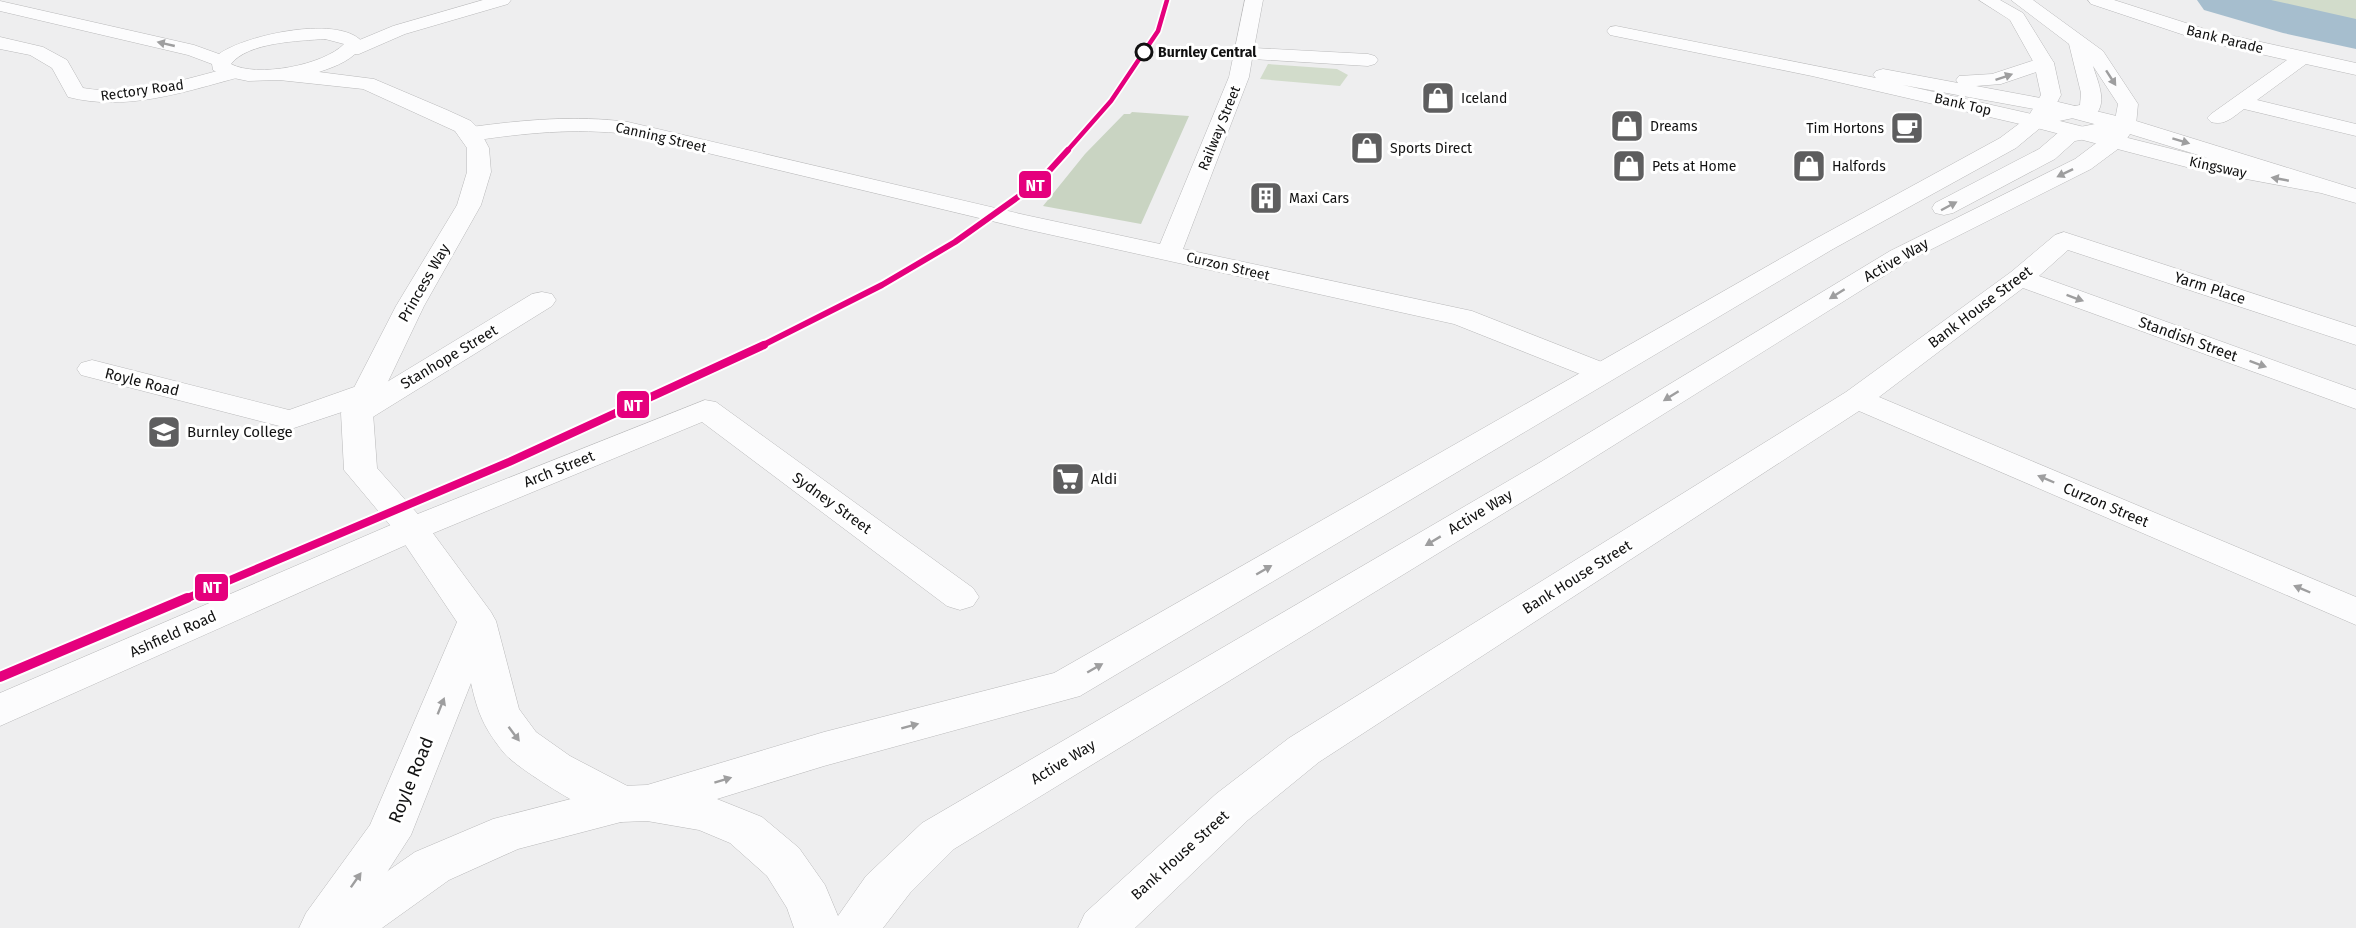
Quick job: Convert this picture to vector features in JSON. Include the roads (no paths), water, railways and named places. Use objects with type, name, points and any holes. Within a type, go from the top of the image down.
[{"type":"street","points":[[279,74],[320,66],[382,37],[436,18],[502,0]]},
{"type":"street","name":"Railway Street","points":[[1168,252],[1239,77],[1254,0]]},
{"type":"street","points":[[1988,0],[2017,17],[2044,63],[2051,95],[2041,113]]},
{"type":"street","name":"Bank Parade","points":[[2097,0],[2206,36],[2356,69]]},
{"type":"street","points":[[2030,3],[2096,55],[2128,104],[2099,127],[2090,109],[2091,93],[2076,40]]},
{"type":"street","points":[[0,6],[194,51],[227,67],[367,83],[440,114],[463,126],[471,134]]},
{"type":"street","points":[[227,67],[239,49],[298,36],[436,18]]},
{"type":"street","name":"Bank Top","points":[[1616,31],[2041,113]]},
{"type":"street","points":[[232,34],[341,36],[351,39],[355,44],[350,52]]},
{"type":"street","name":"Rectory Road","points":[[0,43],[36,51],[60,64],[75,93],[90,97],[149,92],[227,67]]},
{"type":"street","points":[[0,62],[36,51]]},
{"type":"street","points":[[350,52],[367,83]]},
{"type":"street","points":[[1244,53],[1368,60]]},
{"type":"street","points":[[2218,118],[2303,57]]},
{"type":"street","name":"Bank Top","points":[[1812,70],[1994,80],[2044,63]]},
{"type":"street","name":"Bank Top","points":[[1883,75],[2099,127]]},
{"type":"street","points":[[2241,102],[2356,130]]},
{"type":"street","name":"Active Way","points":[[344,928],[432,866],[509,832],[634,804],[824,749],[1066,685],[1601,372],[1824,244],[2008,143],[2041,113]]},
{"type":"street","name":"Canning Street","points":[[471,134],[566,122],[605,124],[848,180]]},
{"type":"street","name":"Kingsway","points":[[2099,127],[2356,196]]},
{"type":"street","name":"Active Way","points":[[1872,219],[1920,219],[2047,154],[2068,136],[2099,127]]},
{"type":"street","name":"Active Way","points":[[857,928],[862,917],[904,869],[939,836],[1551,470],[1899,256],[2082,164],[2099,127]]},
{"type":"street","name":"Princess Way","points":[[361,403],[410,306],[469,205],[479,172],[478,148],[471,134]]},
{"type":"street","name":"Curzon Street","points":[[848,180],[1024,222],[1462,317],[1601,372]]},
{"type":"street","name":"Bank House Street","points":[[1102,928],[1168,864],[1232,807],[1304,750],[1857,399],[2020,278],[2064,240]]},
{"type":"street","name":"Yarm Place","points":[[2064,240],[2356,336]]},
{"type":"street","name":"Standish Street","points":[[2020,278],[2356,400]]},
{"type":"street","name":"Stanhope Street","points":[[361,403],[542,300]]},
{"type":"street","name":"Royle Road","points":[[92,369],[291,420],[361,403]]},
{"type":"street","name":"Curzon Street","points":[[1857,399],[2356,612]]},
{"type":"street","points":[[361,403],[361,470],[412,529],[477,621],[499,714],[521,744],[555,768],[634,804],[704,813],[746,830],[783,862],[808,900],[818,928]]},
{"type":"street","name":"Arch Street","points":[[412,529],[705,409]]},
{"type":"street","name":"Sydney Street","points":[[705,409],[960,597]]},
{"type":"street","name":"Ashfield Road","points":[[0,710],[412,529]]},
{"type":"street","name":"Royle Road","points":[[323,928],[388,835],[477,621]]},
{"type":"waterway","points":[[2220,0],[2300,23],[2356,34]]},
{"type":"place","name":"Burnley Central","points":[[1144,52]]},
{"type":"place","name":"Iceland","points":[[1438,98]]},
{"type":"place","name":"Dreams","points":[[1627,126]]},
{"type":"place","name":"Tim Hortons","points":[[1907,128]]},
{"type":"place","name":"Sports Direct","points":[[1367,148]]},
{"type":"place","name":"Pets at Home","points":[[1629,166]]},
{"type":"place","name":"Halfords","points":[[1809,166]]},
{"type":"place","name":"Maxi Cars","points":[[1266,198]]},
{"type":"place","name":"Burnley College","points":[[164,432]]},
{"type":"place","name":"Aldi","points":[[1068,479]]}]
